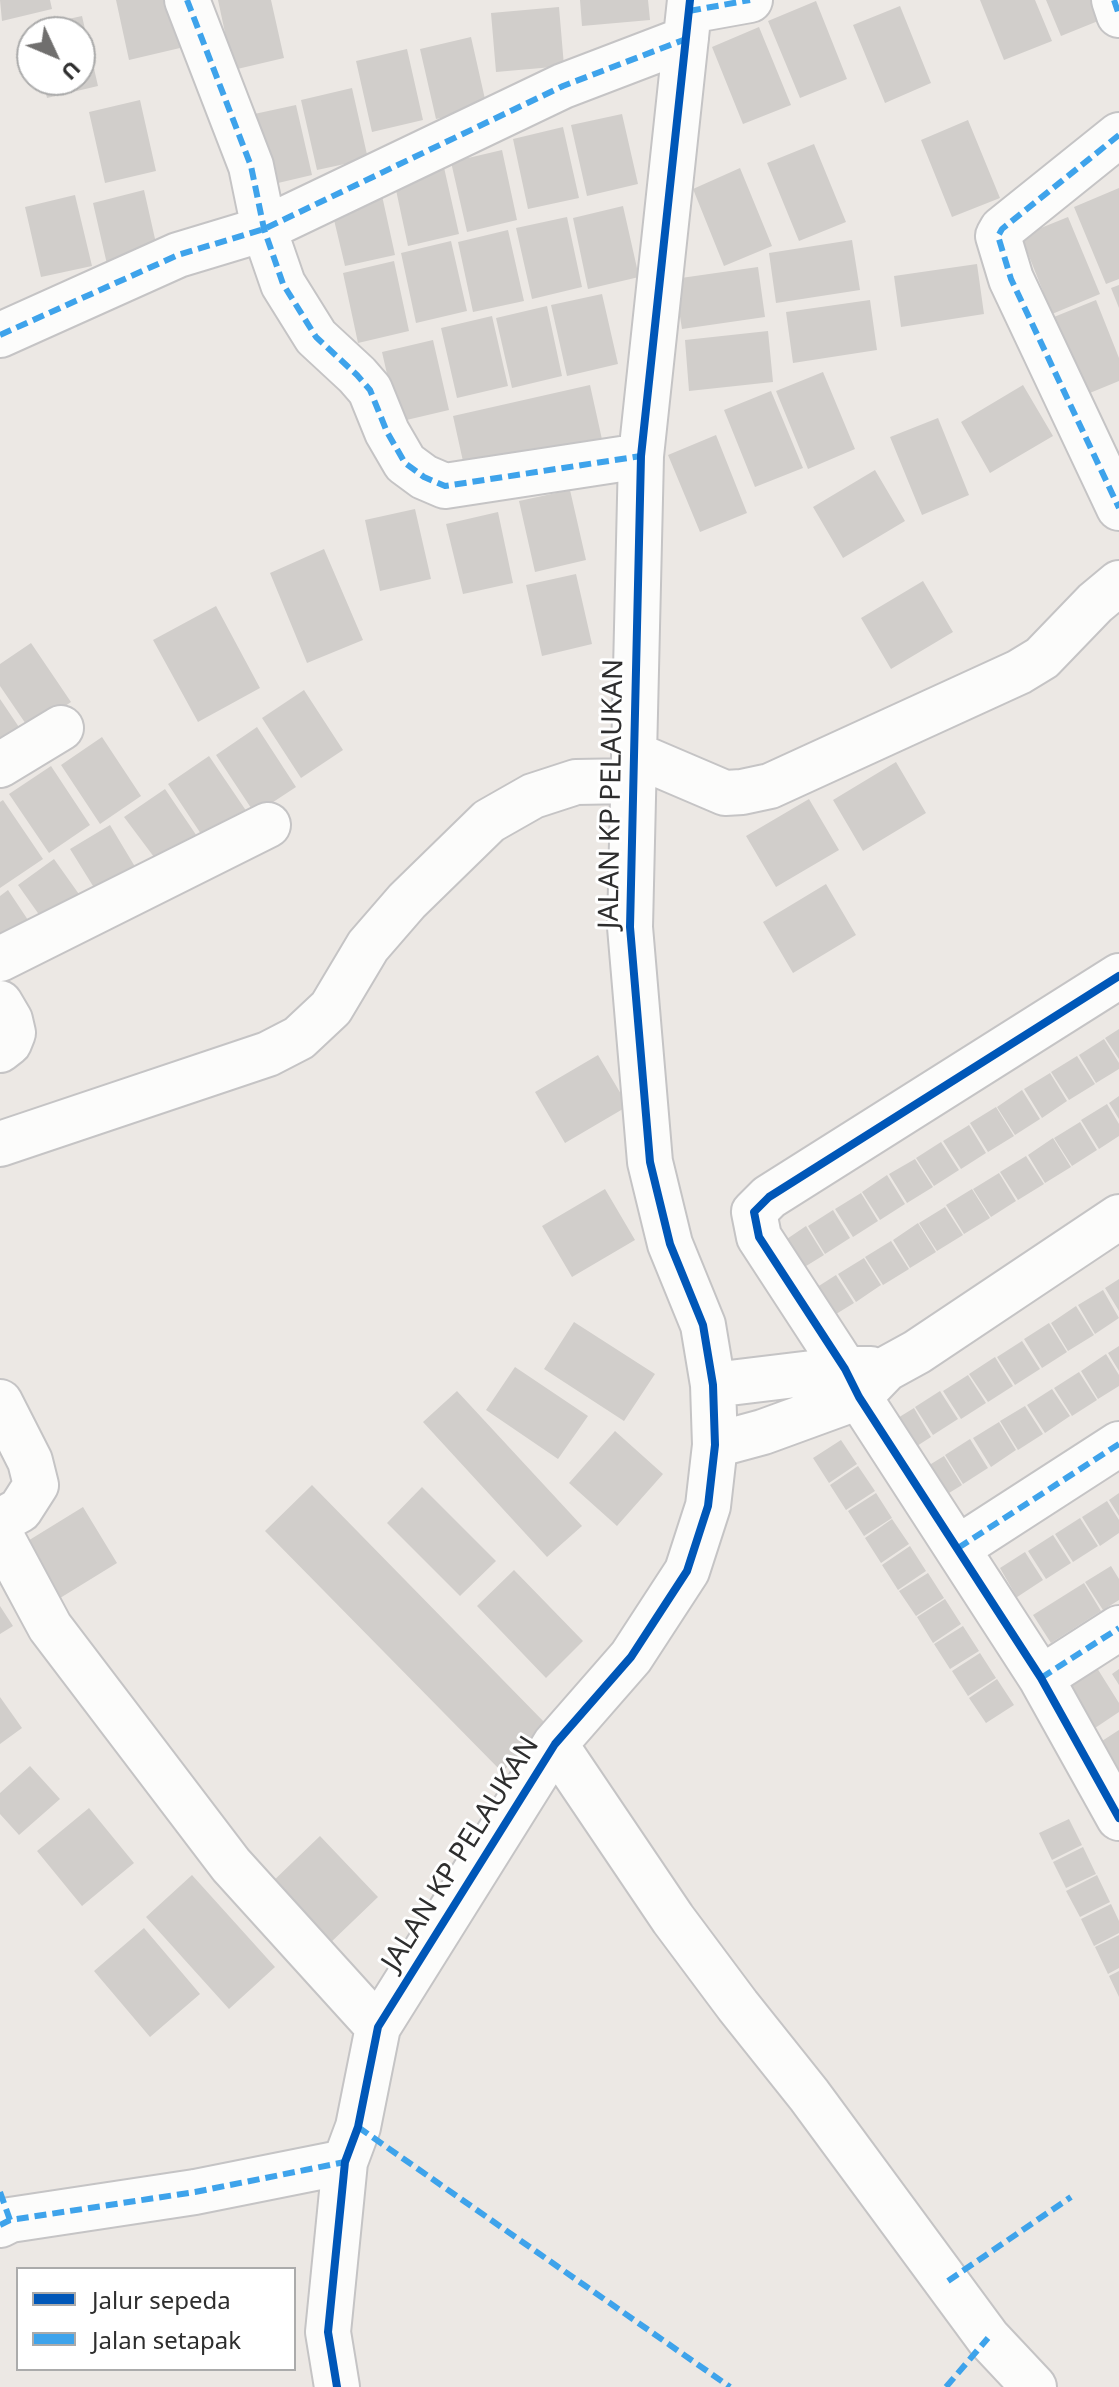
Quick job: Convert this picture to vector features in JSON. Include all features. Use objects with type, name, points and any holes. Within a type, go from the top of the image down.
[{"type":"street","points":[[187,0],[251,166],[264,229],[283,284],[316,337],[370,390],[387,432],[405,463],[424,477],[445,486],[641,456]]},
{"type":"street","points":[[0,335],[178,255],[264,229],[563,86],[688,17],[750,0]]},
{"type":"street","points":[[1114,0],[1119,15]]},
{"type":"street","name":"JALAN KP PELAUKAN","points":[[337,2387],[328,2332],[345,2162],[358,2127],[378,2027],[555,1744],[631,1657],[687,1571],[708,1506],[715,1445],[713,1385],[703,1325],[670,1244],[650,1162],[630,927],[641,456],[688,17]]},
{"type":"street","points":[[1119,135],[1002,229],[998,236],[1011,279],[1119,508]]},
{"type":"street","points":[[0,1144],[268,1054],[299,1038],[331,1008],[368,946],[407,901],[489,821],[533,796],[634,768],[725,793],[770,786],[1019,672],[1042,658],[1095,603],[1119,583]]},
{"type":"street","points":[[0,765],[61,728]]},
{"type":"street","points":[[0,959],[268,825]]},
{"type":"street","points":[[1118,1815],[1041,1678],[958,1548],[863,1378],[759,1237],[754,1212],[769,1197],[1119,976]]},
{"type":"street","points":[[0,1003],[10,1020],[13,1033],[9,1043],[0,1050]]},
{"type":"street","points":[[715,1445],[763,1432],[917,1352],[1119,1217]]},
{"type":"street","points":[[713,1385],[863,1378]]},
{"type":"street","points":[[0,1402],[30,1461],[36,1485],[20,1510],[0,1521]]},
{"type":"street","points":[[958,1548],[1119,1444]]},
{"type":"street","points":[[0,1534],[50,1627],[231,1865],[378,2027]]},
{"type":"street","points":[[1041,1678],[1119,1628]]},
{"type":"street","points":[[555,1744],[673,1919],[728,1994],[809,2095],[988,2338],[1034,2387]]},
{"type":"street","points":[[3,2212],[195,2192],[345,2162]]},
{"type":"building","points":[[0,0],[50,0],[52,9],[2,21]]},
{"type":"building","points":[[116,0],[169,0],[180,48],[129,60]]},
{"type":"building","points":[[218,0],[271,0],[284,58],[233,70]]},
{"type":"building","points":[[580,0],[648,0],[650,20],[582,26]]},
{"type":"building","points":[[980,0],[1035,0],[1052,41],[1004,60]]},
{"type":"building","points":[[1046,0],[1101,0],[1108,17],[1061,36]]},
{"type":"building","points":[[816,1],[847,79],[800,98],[768,21]]},
{"type":"building","points":[[900,6],[931,83],[885,103],[853,25]]},
{"type":"building","points":[[559,7],[564,66],[496,72],[491,13]]},
{"type":"building","points":[[759,27],[791,105],[743,124],[712,47]]},
{"type":"building","points":[[471,37],[487,108],[436,119],[420,49]]},
{"type":"building","points":[[407,49],[423,120],[372,132],[356,61]]},
{"type":"building","points":[[352,88],[368,159],[317,170],[301,100]]},
{"type":"building","points":[[140,100],[156,171],[105,183],[89,112]]},
{"type":"building","points":[[296,105],[312,175],[261,187],[245,116]]},
{"type":"building","points":[[622,114],[638,184],[587,196],[571,125]]},
{"type":"building","points":[[968,120],[1000,198],[952,217],[921,140]]},
{"type":"building","points":[[563,127],[579,198],[528,209],[513,139]]},
{"type":"building","points":[[814,144],[846,222],[799,241],[767,163]]},
{"type":"building","points":[[502,150],[517,220],[467,232],[451,162]]},
{"type":"building","points":[[443,163],[459,234],[408,246],[393,176]]},
{"type":"building","points":[[740,168],[772,246],[724,266],[693,189]]},
{"type":"building","points":[[1119,188],[1119,279],[1106,284],[1074,207]]},
{"type":"building","points":[[144,190],[160,261],[109,273],[93,203]]},
{"type":"building","points":[[381,191],[395,255],[345,266],[330,203]]},
{"type":"building","points":[[75,195],[92,266],[41,277],[25,207]]},
{"type":"building","points":[[623,206],[639,277],[588,289],[573,218]]},
{"type":"building","points":[[567,217],[582,287],[532,299],[516,228]]},
{"type":"building","points":[[1068,217],[1100,294],[1052,314],[1021,236]]},
{"type":"building","points":[[508,230],[524,301],[473,312],[458,242]]},
{"type":"building","points":[[852,240],[860,290],[776,303],[769,253]]},
{"type":"building","points":[[451,241],[467,311],[416,323],[401,253]]},
{"type":"building","points":[[394,261],[409,331],[358,343],[343,273]]},
{"type":"building","points":[[977,264],[984,314],[901,327],[894,276]]},
{"type":"building","points":[[758,267],[765,317],[682,329],[674,279]]},
{"type":"building","points":[[1119,285],[1119,308],[1111,288]]},
{"type":"building","points":[[602,294],[618,364],[567,376],[551,305]]},
{"type":"building","points":[[870,300],[877,350],[793,363],[786,312]]},
{"type":"building","points":[[1096,300],[1119,358],[1119,381],[1080,397],[1049,319]]},
{"type":"building","points":[[547,306],[562,376],[512,388],[496,318]]},
{"type":"building","points":[[492,316],[508,386],[457,398],[441,328]]},
{"type":"building","points":[[768,331],[773,382],[689,391],[685,340]]},
{"type":"building","points":[[433,340],[449,410],[398,422],[382,352]]},
{"type":"building","points":[[823,372],[855,449],[808,469],[776,391]]},
{"type":"building","points":[[590,385],[603,444],[466,475],[453,416]]},
{"type":"building","points":[[1023,385],[1053,436],[990,473],[961,422]]},
{"type":"building","points":[[771,391],[803,468],[755,487],[724,410]]},
{"type":"building","points":[[938,418],[969,495],[922,515],[890,437]]},
{"type":"building","points":[[716,435],[747,513],[700,532],[668,455]]},
{"type":"building","points":[[875,470],[905,521],[843,558],[813,507]]},
{"type":"building","points":[[570,490],[586,560],[535,572],[519,501]]},
{"type":"building","points":[[415,509],[431,579],[380,591],[365,520]]},
{"type":"building","points":[[498,512],[513,583],[463,594],[446,524]]},
{"type":"building","points":[[324,549],[363,640],[307,663],[270,573]]},
{"type":"building","points":[[576,574],[592,644],[542,656],[526,585]]},
{"type":"building","points":[[923,581],[953,632],[891,669],[861,618]]},
{"type":"building","points":[[216,606],[260,688],[198,722],[153,640]]},
{"type":"building","points":[[31,643],[71,702],[30,730],[0,686],[0,664]]},
{"type":"building","points":[[304,690],[343,750],[301,778],[262,718]]},
{"type":"building","points":[[0,699],[23,733],[0,749]]},
{"type":"building","points":[[257,727],[296,787],[255,814],[216,755]]},
{"type":"building","points":[[102,737],[141,796],[100,824],[61,765]]},
{"type":"building","points":[[209,756],[249,815],[207,843],[168,784]]},
{"type":"building","points":[[896,762],[926,813],[863,851],[833,800]]},
{"type":"building","points":[[51,766],[90,825],[49,853],[9,794]]},
{"type":"building","points":[[165,789],[205,848],[163,869],[124,817]]},
{"type":"building","points":[[809,799],[839,850],[776,887],[746,836]]},
{"type":"building","points":[[3,800],[43,859],[0,888],[0,802]]},
{"type":"building","points":[[110,825],[137,870],[98,894],[70,849]]},
{"type":"building","points":[[54,859],[81,897],[45,923],[18,885]]},
{"type":"building","points":[[826,884],[856,935],[793,973],[763,922]]},
{"type":"building","points":[[8,890],[34,929],[0,952],[0,896]]},
{"type":"building","points":[[1119,1029],[1119,1059],[1105,1038]]},
{"type":"building","points":[[1104,1039],[1119,1063],[1119,1069],[1096,1083],[1079,1055]]},
{"type":"building","points":[[598,1055],[628,1106],[565,1143],[535,1092]]},
{"type":"building","points":[[1077,1056],[1095,1084],[1069,1100],[1051,1072]]},
{"type":"building","points":[[1050,1073],[1067,1101],[1042,1118],[1024,1089]]},
{"type":"building","points":[[1022,1090],[1040,1119],[1015,1135],[997,1107]]},
{"type":"building","points":[[1119,1096],[1119,1119],[1109,1103]]},
{"type":"building","points":[[1107,1104],[1119,1124],[1119,1136],[1099,1149],[1081,1120]]},
{"type":"building","points":[[996,1107],[1014,1136],[988,1152],[970,1123]]},
{"type":"building","points":[[1080,1122],[1097,1150],[1072,1166],[1054,1138]]},
{"type":"building","points":[[969,1125],[986,1153],[961,1169],[943,1141]]},
{"type":"building","points":[[1053,1138],[1071,1167],[1045,1183],[1028,1155]]},
{"type":"building","points":[[941,1142],[959,1170],[934,1186],[916,1158]]},
{"type":"building","points":[[1026,1156],[1044,1184],[1018,1200],[1000,1172]]},
{"type":"building","points":[[915,1159],[933,1187],[907,1203],[889,1174]]},
{"type":"building","points":[[999,1173],[1016,1201],[991,1217],[973,1189]]},
{"type":"building","points":[[887,1175],[905,1204],[880,1220],[862,1192]]},
{"type":"building","points":[[605,1189],[635,1240],[572,1277],[542,1226]]},
{"type":"building","points":[[972,1189],[990,1218],[964,1234],[946,1205]]},
{"type":"building","points":[[861,1193],[878,1221],[853,1237],[835,1209]]},
{"type":"building","points":[[945,1207],[963,1235],[937,1251],[919,1223]]},
{"type":"building","points":[[833,1210],[850,1238],[825,1254],[808,1226]]},
{"type":"building","points":[[918,1223],[936,1252],[910,1268],[893,1240]]},
{"type":"building","points":[[806,1226],[824,1255],[798,1271],[781,1243]]},
{"type":"building","points":[[891,1241],[909,1269],[883,1285],[865,1257]]},
{"type":"building","points":[[864,1258],[881,1285],[856,1302],[838,1274]]},
{"type":"building","points":[[836,1275],[854,1303],[828,1319],[811,1291]]},
{"type":"building","points":[[1119,1279],[1119,1311],[1105,1288]]},
{"type":"building","points":[[1103,1290],[1119,1318],[1095,1334],[1078,1305]]},
{"type":"building","points":[[1076,1306],[1094,1335],[1068,1351],[1051,1323]]},
{"type":"building","points":[[574,1322],[655,1374],[624,1421],[544,1369]]},
{"type":"building","points":[[1049,1323],[1067,1352],[1042,1368],[1024,1339]]},
{"type":"building","points":[[1022,1341],[1040,1369],[1015,1385],[997,1357]]},
{"type":"building","points":[[1119,1346],[1119,1371],[1108,1353]]},
{"type":"building","points":[[1106,1354],[1119,1375],[1119,1386],[1098,1399],[1081,1371]]},
{"type":"building","points":[[995,1357],[1013,1386],[988,1402],[969,1374]]},
{"type":"building","points":[[515,1367],[588,1416],[558,1459],[486,1410]]},
{"type":"building","points":[[1079,1372],[1097,1400],[1072,1416],[1054,1388]]},
{"type":"building","points":[[968,1375],[986,1403],[961,1419],[943,1391]]},
{"type":"building","points":[[1052,1389],[1070,1416],[1045,1433],[1027,1405]]},
{"type":"building","points":[[457,1391],[582,1526],[547,1557],[423,1422]]},
{"type":"building","points":[[940,1391],[958,1419],[933,1435],[915,1407]]},
{"type":"building","points":[[1025,1406],[1043,1434],[1018,1450],[1000,1421]]},
{"type":"building","points":[[914,1408],[931,1437],[906,1453],[888,1424]]},
{"type":"building","points":[[999,1422],[1016,1450],[991,1467],[973,1438]]},
{"type":"building","points":[[615,1431],[663,1474],[617,1526],[569,1483]]},
{"type":"building","points":[[970,1439],[988,1468],[963,1484],[945,1455]]},
{"type":"building","points":[[841,1440],[857,1464],[829,1483],[813,1458]]},
{"type":"building","points":[[944,1456],[962,1485],[936,1501],[918,1472]]},
{"type":"building","points":[[858,1466],[875,1491],[846,1510],[830,1485]]},
{"type":"building","points":[[312,1485],[548,1726],[502,1772],[265,1531]]},
{"type":"building","points":[[422,1487],[496,1561],[460,1596],[387,1523]]},
{"type":"building","points":[[876,1493],[892,1518],[864,1536],[848,1511]]},
{"type":"building","points":[[1119,1493],[1119,1516],[1109,1500]]},
{"type":"building","points":[[1107,1501],[1119,1520],[1119,1533],[1100,1546],[1082,1517]]},
{"type":"building","points":[[83,1507],[117,1563],[52,1603],[18,1547]]},
{"type":"building","points":[[1080,1518],[1098,1546],[1073,1562],[1055,1534]]},
{"type":"building","points":[[892,1519],[909,1544],[881,1563],[865,1538]]},
{"type":"building","points":[[1053,1535],[1071,1563],[1046,1579],[1028,1551]]},
{"type":"building","points":[[910,1546],[926,1571],[898,1590],[882,1565]]},
{"type":"building","points":[[1025,1552],[1043,1580],[1005,1605],[986,1577],[999,1569],[1015,1594],[1000,1568]]},
{"type":"building","points":[[1111,1566],[1119,1579],[1119,1600],[1103,1610],[1085,1582]]},
{"type":"building","points":[[514,1570],[583,1641],[546,1678],[477,1606]]},
{"type":"building","points":[[928,1573],[944,1598],[916,1616],[899,1591]]},
{"type":"building","points":[[1084,1583],[1101,1611],[1051,1643],[1033,1615]]},
{"type":"building","points":[[945,1599],[961,1624],[933,1643],[917,1617]]},
{"type":"building","points":[[0,1606],[13,1626],[0,1634]]},
{"type":"building","points":[[963,1626],[979,1651],[950,1669],[934,1644]]},
{"type":"building","points":[[980,1653],[996,1678],[968,1696],[952,1671]]},
{"type":"building","points":[[1097,1668],[1119,1703],[1119,1712],[1089,1732],[1063,1691]]},
{"type":"building","points":[[1119,1669],[1119,1685],[1112,1674]]},
{"type":"building","points":[[997,1679],[1014,1705],[986,1723],[969,1698]]},
{"type":"building","points":[[0,1697],[22,1728],[0,1744]]},
{"type":"building","points":[[1119,1730],[1119,1792],[1088,1750]]},
{"type":"building","points":[[30,1766],[60,1799],[19,1835],[0,1814],[0,1793]]},
{"type":"building","points":[[89,1808],[134,1863],[82,1906],[37,1851]]},
{"type":"building","points":[[1069,1819],[1082,1845],[1052,1860],[1039,1833]]},
{"type":"building","points":[[320,1836],[378,1897],[327,1946],[269,1885]]},
{"type":"building","points":[[1083,1847],[1096,1874],[1066,1888],[1053,1862]]},
{"type":"building","points":[[192,1875],[275,1967],[229,2009],[146,1917]]},
{"type":"building","points":[[1097,1875],[1110,1902],[1080,1917],[1066,1891]]},
{"type":"building","points":[[1111,1904],[1119,1921],[1119,1933],[1094,1946],[1081,1919]]},
{"type":"building","points":[[144,1928],[200,1994],[150,2037],[94,1971]]},
{"type":"building","points":[[1119,1935],[1119,1968],[1108,1974],[1095,1947]]},
{"type":"building","points":[[1119,1971],[1119,1997],[1109,1976]]},
{"type":"marked path","points":[[187,0],[251,166],[264,229],[283,284],[316,337],[370,390],[387,432],[405,463],[424,477],[445,486],[641,456]]},
{"type":"marked path","points":[[689,11],[750,0]]},
{"type":"marked path","points":[[1114,0],[1119,15]]},
{"type":"marked path","points":[[0,335],[178,255],[264,229],[563,86],[686,39]]},
{"type":"marked path","points":[[1119,135],[1002,229],[998,236],[1011,279],[1119,508]]},
{"type":"marked path","points":[[958,1548],[1119,1444]]},
{"type":"marked path","points":[[1041,1678],[1119,1628]]},
{"type":"marked path","points":[[358,2127],[730,2387]]},
{"type":"marked path","points":[[0,2225],[10,2220],[195,2192],[345,2162]]},
{"type":"marked path","points":[[0,2192],[10,2220]]},
{"type":"marked path","points":[[948,2281],[1071,2197]]},
{"type":"marked path","points":[[946,2387],[988,2338]]},
{"type":"cycle path","points":[[337,2387],[328,2332],[345,2162],[358,2127],[378,2027],[555,1744],[631,1657],[687,1571],[708,1506],[715,1445],[713,1385],[703,1325],[670,1244],[650,1162],[630,927],[641,456],[690,0]]},
{"type":"cycle path","points":[[1119,976],[769,1197],[754,1212],[759,1237],[1041,1678],[1119,1818]]}]
